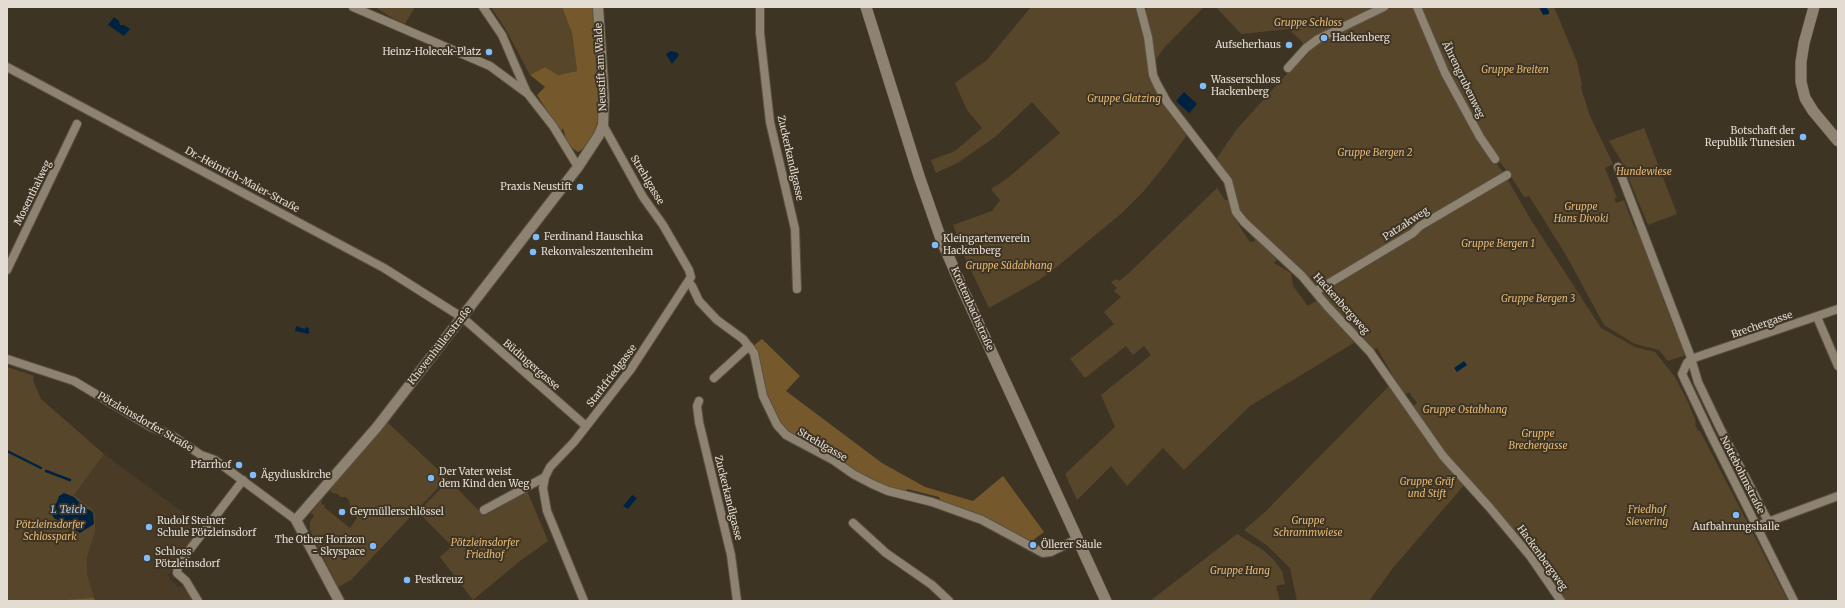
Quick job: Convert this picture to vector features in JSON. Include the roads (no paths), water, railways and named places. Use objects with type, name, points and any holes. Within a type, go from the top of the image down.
[{"type":"main road","name":"Krottenbachstraße","points":[[866,7],[921,182],[941,239],[1106,601]]},
{"type":"main road","points":[[1814,7],[1804,43],[1801,62],[1801,82],[1805,98],[1813,111],[1838,141]]},
{"type":"street","points":[[353,7],[490,66],[528,94],[554,126],[578,167]]},
{"type":"street","points":[[483,7],[502,35],[528,94]]},
{"type":"street","name":"Neustift am Walde","points":[[578,167],[599,135],[603,125],[604,100],[598,7]]},
{"type":"street","name":"Zuckerkandlgasse","points":[[760,7],[760,33],[770,124],[795,229],[797,289]]},
{"type":"street","name":"Hackenbergweg","points":[[1140,7],[1148,36],[1153,75],[1164,97],[1197,142],[1214,160],[1228,181],[1236,212],[1244,222],[1302,276],[1327,306],[1370,352],[1443,456],[1490,508],[1530,556],[1561,601]]},
{"type":"street","points":[[1288,68],[1306,48],[1318,40],[1384,7]]},
{"type":"street","name":"Ährengrubenweg","points":[[1417,7],[1445,72],[1480,137],[1495,160]]},
{"type":"street","name":"Dr.-Heinrich-Maier-Straße","points":[[7,67],[85,107],[384,268],[463,318]]},
{"type":"street","name":"Mosenthalweg","points":[[7,270],[77,124]]},
{"type":"street","name":"Strehlgasse","points":[[603,125],[643,197],[663,225],[689,270],[691,277],[688,282],[692,286],[699,301],[717,320],[743,339],[754,353],[760,382],[768,409],[777,425],[786,435],[833,460],[853,474],[872,484],[888,491],[932,502],[982,520],[1014,536],[1043,554],[1051,552],[1077,539]]},
{"type":"street","name":"Khevenhüllerstraße","points":[[296,520],[377,427],[463,318],[514,248],[578,167]]},
{"type":"street","name":"Nottebohmstraße","points":[[1618,167],[1691,359],[1698,382],[1768,521]]},
{"type":"street","name":"Patzakweg","points":[[1316,291],[1413,233],[1420,226],[1507,176]]},
{"type":"street","name":"Starkfriedgasse","points":[[484,510],[545,477],[550,467],[574,442],[632,369],[688,282]]},
{"type":"street","name":"Brechergasse","points":[[1691,359],[1838,309]]},
{"type":"street","points":[[1817,317],[1838,366]]},
{"type":"street","name":"Büdingergasse","points":[[463,318],[586,426]]},
{"type":"street","points":[[714,378],[749,346]]},
{"type":"street","name":"Pötzleinsdorfer Straße","points":[[7,359],[74,381],[151,427],[171,436],[201,455],[215,460],[243,480],[296,520],[339,601]]},
{"type":"street","name":"Nottebohmstraße","points":[[1691,359],[1687,363],[1682,374],[1794,601]]},
{"type":"street","name":"Zuckerkandlgasse","points":[[699,401],[697,406],[699,422],[731,555],[737,601]]},
{"type":"street","points":[[545,477],[543,488],[547,511],[584,601]]},
{"type":"street","points":[[198,601],[186,580],[177,573],[178,565],[243,480]]},
{"type":"street","points":[[1757,526],[1838,496]]},
{"type":"street","points":[[853,523],[886,553],[932,585],[949,601]]},
{"type":"water","points":[[1539,7],[1546,7],[1549,14],[1543,15]]},
{"type":"water","points":[[114,17],[119,21],[120,25],[124,25],[130,29],[124,36],[108,25]]},
{"type":"water","points":[[671,51],[678,53],[679,55],[672,64],[666,54]]},
{"type":"water","points":[[1184,92],[1197,104],[1189,113],[1176,101]]},
{"type":"water","points":[[296,326],[305,329],[306,327],[309,328],[309,334],[295,331]]},
{"type":"water","points":[[1464,361],[1467,365],[1457,372],[1454,368]]},
{"type":"water","name":"1. Teich","points":[[64,493],[74,497],[85,508],[93,513],[94,524],[80,533],[54,518],[52,515],[53,507],[59,496]]},
{"type":"water","points":[[632,495],[637,498],[628,509],[623,506]]},
{"type":"waterway","points":[[7,451],[41,468]]},
{"type":"waterway","points":[[46,471],[70,480]]},
{"type":"place","name":"Hackenberg","points":[[1324,38]]},
{"type":"place","name":"Aufseherhaus","points":[[1289,45]]},
{"type":"place","name":"Heinz-Holecek-Platz","points":[[489,52]]},
{"type":"place","name":"Wasserschloss Hackenberg","points":[[1203,86]]},
{"type":"place","name":"Botschaft der Republik Tunesien","points":[[1803,137]]},
{"type":"place","name":"Praxis Neustift","points":[[580,187]]},
{"type":"place","name":"Ferdinand Hauschka","points":[[536,237]]},
{"type":"place","name":"Kleingartenverein Hackenberg","points":[[935,245]]},
{"type":"place","name":"Rekonvaleszentenheim","points":[[533,252]]},
{"type":"place","name":"Pfarrhof","points":[[239,465]]},
{"type":"place","name":"Ägydiuskirche","points":[[253,475]]},
{"type":"place","name":"Der Vater weist dem Kind den Weg","points":[[431,478]]},
{"type":"place","name":"Geymüllerschlössel","points":[[342,512]]},
{"type":"place","name":"Aufbahrungshalle","points":[[1736,515]]},
{"type":"place","name":"Rudolf Steiner Schule Pötzleinsdorf","points":[[149,527]]},
{"type":"place","name":"Öllerer Säule","points":[[1033,545]]},
{"type":"place","name":"The Other Horizon - Skyspace","points":[[373,546]]},
{"type":"place","name":"Schloss Pötzleinsdorf","points":[[147,558]]},
{"type":"place","name":"Pestkreuz","points":[[407,580]]},
{"type":"park label","name":"Gruppe Schloss","points":[[1308,23]]},
{"type":"park label","name":"Gruppe Breiten","points":[[1515,70]]},
{"type":"park label","name":"Gruppe Glatzing","points":[[1124,99]]},
{"type":"park label","name":"Gruppe Bergen 2","points":[[1375,153]]},
{"type":"park label","name":"Hundewiese","points":[[1644,172]]},
{"type":"park label","name":"Gruppe Hans Divoki","points":[[1581,212]]},
{"type":"park label","name":"Gruppe Bergen 1","points":[[1498,244]]},
{"type":"park label","name":"Gruppe Südabhang","points":[[1009,266]]},
{"type":"park label","name":"Gruppe Bergen 3","points":[[1538,299]]},
{"type":"park label","name":"Gruppe Ostabhang","points":[[1465,410]]},
{"type":"park label","name":"Gruppe Brechergasse","points":[[1538,440]]},
{"type":"park label","name":"Gruppe Gräf und Stift","points":[[1427,488]]},
{"type":"park label","name":"Friedhof Sievering","points":[[1647,516]]},
{"type":"park label","name":"Gruppe Schrammwiese","points":[[1308,526]]},
{"type":"park label","name":"Pötzleinsdorfer Schlosspark","points":[[50,530]]},
{"type":"park label","name":"Pötzleinsdorfer Friedhof","points":[[485,548]]},
{"type":"park label","name":"Gruppe Hang","points":[[1240,571]]}]
